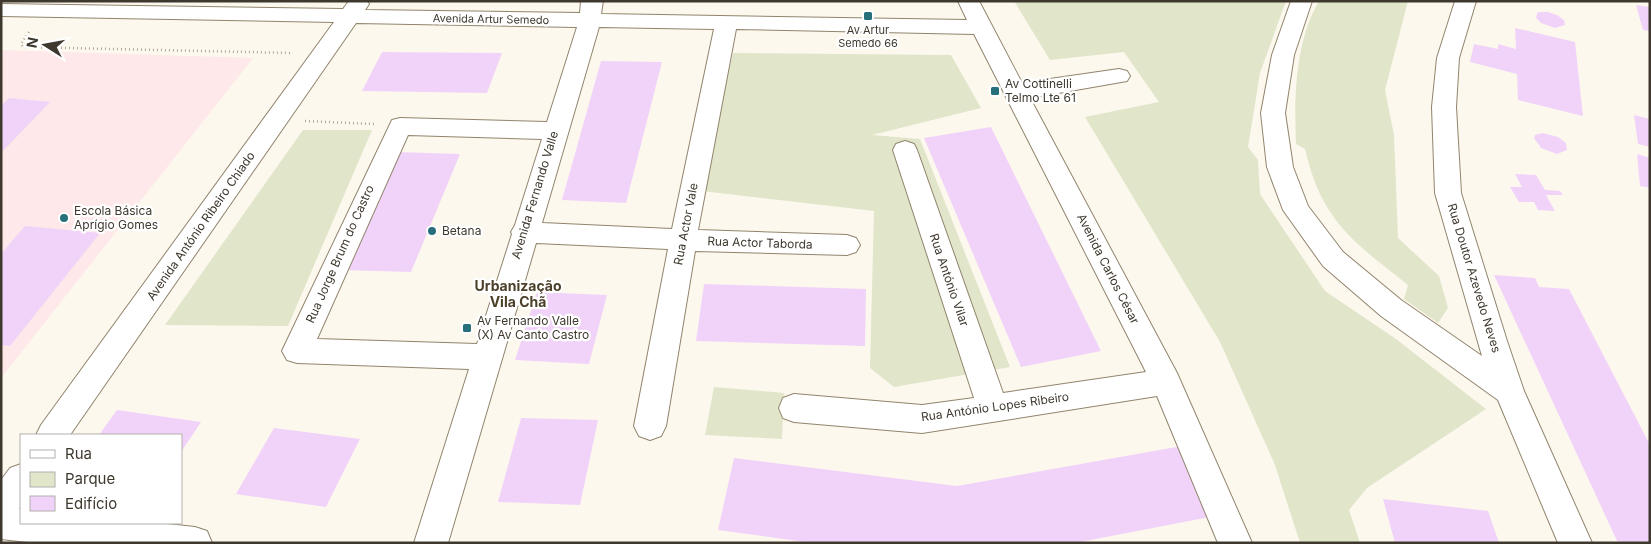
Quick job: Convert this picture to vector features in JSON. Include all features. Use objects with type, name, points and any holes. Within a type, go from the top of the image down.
[{"type":"street","name":"Avenida Carlos César","points":[[968,1],[1166,382],[1235,543]]},
{"type":"street","points":[[1302,1],[1284,55],[1273,113],[1280,167],[1296,210],[1333,259],[1347,271],[1391,308],[1509,391]]},
{"type":"street","name":"Rua Doutor Azevedo Neves","points":[[1466,1],[1448,58],[1444,107],[1448,193],[1492,341],[1509,391],[1575,543]]},
{"type":"street","name":"Avenida Artur Semedo","points":[[1,10],[355,9],[591,11],[726,23],[982,27]]},
{"type":"street","name":"Avenida António Ribeiro Chiado","points":[[53,434],[355,9]]},
{"type":"street","name":"Avenida Fernando Valle","points":[[431,543],[591,11]]},
{"type":"street","name":"Rua Actor Vale","points":[[650,426],[683,240],[726,23]]},
{"type":"street","points":[[1016,92],[1118,76]]},
{"type":"street","name":"Rua Jorge Brum do Castro","points":[[487,357],[296,351],[400,126],[555,131]]},
{"type":"street","name":"Rua António Vilar","points":[[905,150],[993,408]]},
{"type":"street","name":"Rua Actor Taborda","points":[[524,232],[683,240],[847,245]]},
{"type":"street","name":"Rua António Lopes Ribeiro","points":[[794,408],[922,419],[1166,382]]},
{"type":"street","points":[[1,507],[20,480]]},
{"type":"street","points":[[1,522],[195,543]]},
{"type":"path","points":[[26,48],[324,54]]},
{"type":"path","points":[[308,121],[355,123]]},
{"type":"shaded area","name":"Escola Básica Aprígio Gomes","points":[[1,51],[253,58],[1,378]]},
{"type":"green space","points":[[1014,1],[1286,1],[1260,73],[1248,147],[1258,160],[1260,194],[1325,291],[1396,339],[1486,409],[1367,488],[1349,510],[1360,543],[1300,543],[1275,465],[1220,342],[1085,117],[1159,102],[1124,52],[1050,60]]},
{"type":"green space","points":[[1319,1],[1408,1],[1385,90],[1394,135],[1398,238],[1439,276],[1448,308],[1438,323],[1404,299],[1408,285],[1355,242],[1337,221],[1317,188],[1305,149],[1296,144],[1295,108],[1298,70],[1305,34]]},
{"type":"green space","points":[[733,53],[951,55],[981,108],[872,135],[920,139],[1010,367],[894,387],[870,368],[874,211],[702,191]]},
{"type":"green space","points":[[303,130],[372,130],[288,326],[165,325]]},
{"type":"green space","points":[[714,387],[784,393],[782,439],[705,435]]},
{"type":"building","points":[[1636,5],[1650,7],[1650,31],[1643,30]]},
{"type":"building","points":[[1539,12],[1557,15],[1564,20],[1565,25],[1555,28],[1541,23],[1536,18]]},
{"type":"building","points":[[1515,28],[1575,42],[1583,116],[1518,100],[1517,74],[1470,62],[1474,44],[1498,49],[1498,44],[1516,49]]},
{"type":"building","points":[[382,52],[502,53],[487,93],[362,91]]},
{"type":"building","points":[[601,61],[662,62],[626,203],[562,200]]},
{"type":"building","points":[[9,98],[50,102],[1,153],[1,106]]},
{"type":"building","points":[[1634,115],[1650,119],[1650,147],[1638,144]]},
{"type":"building","points":[[991,127],[1101,351],[1021,367],[924,138]]},
{"type":"building","points":[[1543,133],[1558,137],[1566,143],[1567,150],[1557,154],[1541,148],[1534,138],[1535,135]]},
{"type":"building","points":[[397,152],[460,154],[411,272],[342,270]]},
{"type":"building","points":[[1637,154],[1650,158],[1650,188],[1640,186]]},
{"type":"building","points":[[1515,174],[1536,175],[1545,190],[1560,191],[1563,195],[1546,195],[1555,211],[1538,210],[1534,202],[1519,202],[1510,187],[1522,187]]},
{"type":"building","points":[[25,226],[100,233],[10,346],[1,345],[1,254]]},
{"type":"building","points":[[1494,275],[1535,278],[1539,287],[1569,289],[1650,445],[1650,543],[1618,543]]},
{"type":"building","points":[[704,284],[866,289],[865,346],[696,341]]},
{"type":"building","points":[[537,292],[607,295],[589,364],[515,360]]},
{"type":"building","points":[[117,410],[201,422],[182,450],[182,434],[100,434]]},
{"type":"building","points":[[521,418],[598,420],[580,505],[498,502]]},
{"type":"building","points":[[274,428],[360,439],[326,507],[236,494]]},
{"type":"building","points":[[1182,446],[1215,516],[1075,543],[812,543],[718,530],[734,458],[957,486]]},
{"type":"building","points":[[1383,499],[1488,511],[1499,543],[1395,543]]},
{"type":"place","name":"Av Artur Semedo 66","points":[[868,16]]},
{"type":"place","name":"Av Cottinelli Telmo Lte 61","points":[[995,91]]},
{"type":"place","name":"Escola Básica Aprígio Gomes","points":[[64,218]]},
{"type":"place","name":"Betana","points":[[432,231]]},
{"type":"place","name":"Av Fernando Valle (X) Av Canto Castro","points":[[467,328]]},
{"type":"district","name":"Urbanização Vila Chã","points":[[518,294]]}]
